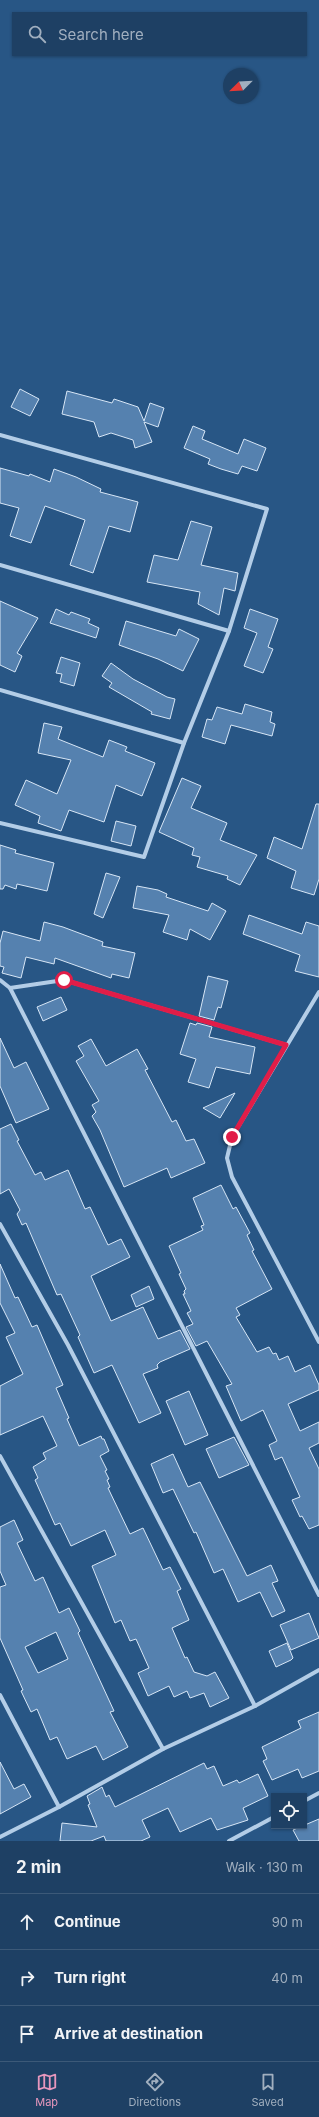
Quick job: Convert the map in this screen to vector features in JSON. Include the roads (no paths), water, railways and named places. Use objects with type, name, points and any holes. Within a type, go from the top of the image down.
[{"type":"street","points":[[0,435],[267,509],[228,631],[184,743],[144,856],[0,823]]},
{"type":"street","points":[[0,565],[228,631]]},
{"type":"street","points":[[0,690],[184,743]]},
{"type":"street","points":[[0,980],[10,988],[319,1595]]},
{"type":"street","points":[[10,988],[64,980],[286,1045]]},
{"type":"street","points":[[319,992],[232,1137],[227,1158],[232,1177],[319,1342]]},
{"type":"street","points":[[0,1224],[68,1345],[255,1706]]},
{"type":"street","points":[[0,1456],[163,1749]]},
{"type":"street","points":[[0,1837],[59,1807],[163,1749],[255,1706],[319,1670]]},
{"type":"street","points":[[0,1696],[59,1807]]},
{"type":"street","points":[[307,1799],[319,1793]]},
{"type":"street","points":[[228,1841],[271,1819]]}]
